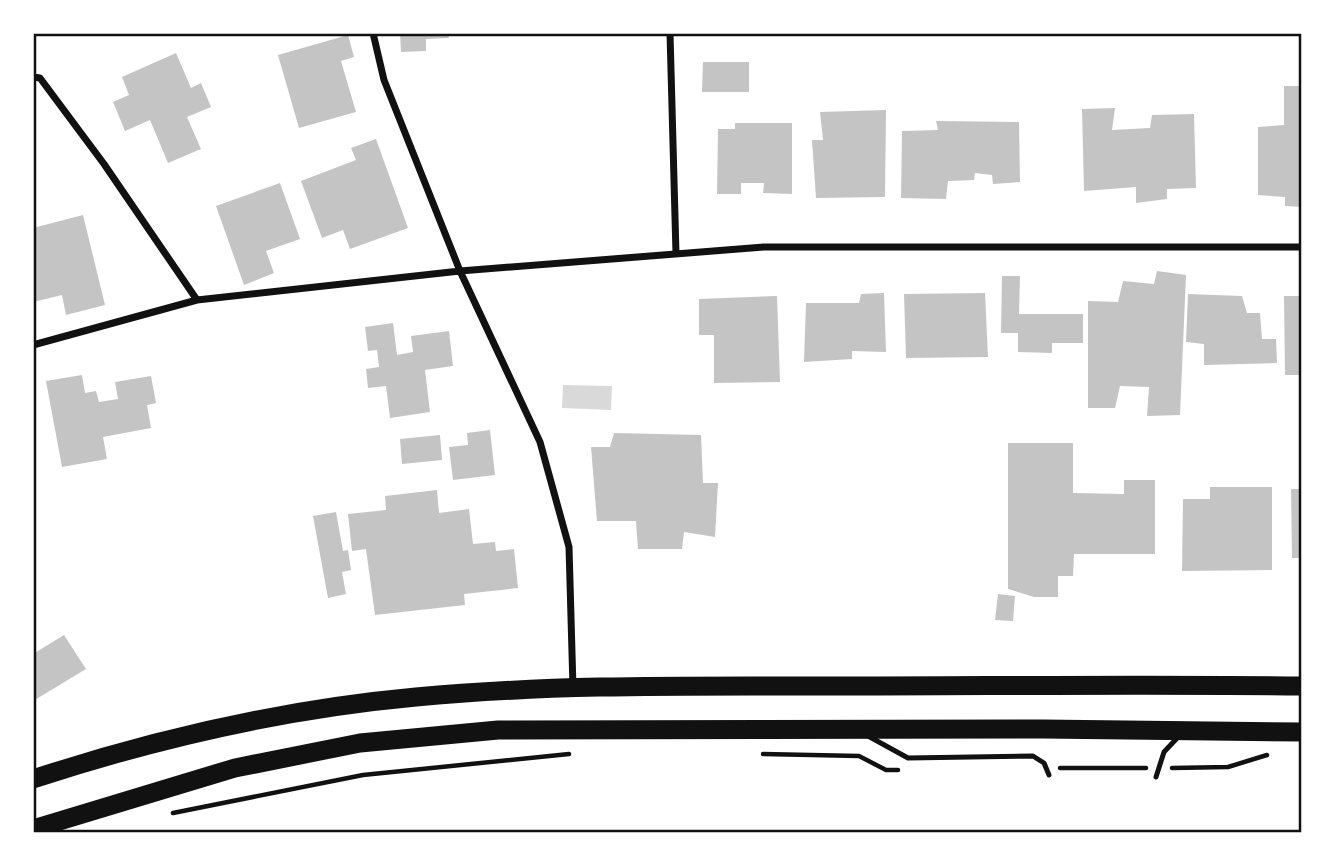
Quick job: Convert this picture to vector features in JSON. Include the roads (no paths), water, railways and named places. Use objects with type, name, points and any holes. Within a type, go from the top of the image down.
[{"type":"highway","points":[[33,779],[175,737],[333,707],[493,691],[573,688],[1302,686]]},
{"type":"highway","points":[[33,829],[235,768],[360,743],[498,730],[1302,732]]},
{"type":"highway","points":[[33,789],[97,758]]},
{"type":"street","points":[[373,33],[384,80],[460,271],[540,442],[569,547],[573,688]]},
{"type":"street","points":[[670,33],[676,254]]},
{"type":"street","points":[[33,77],[40,78],[104,164],[197,300]]},
{"type":"street","points":[[33,345],[197,300],[460,271],[764,247],[1302,247]]},
{"type":"lane","points":[[858,731],[908,758],[1032,756],[1044,763],[1048,772]]},
{"type":"lane","points":[[1156,777],[1164,752],[1184,731]]}]
